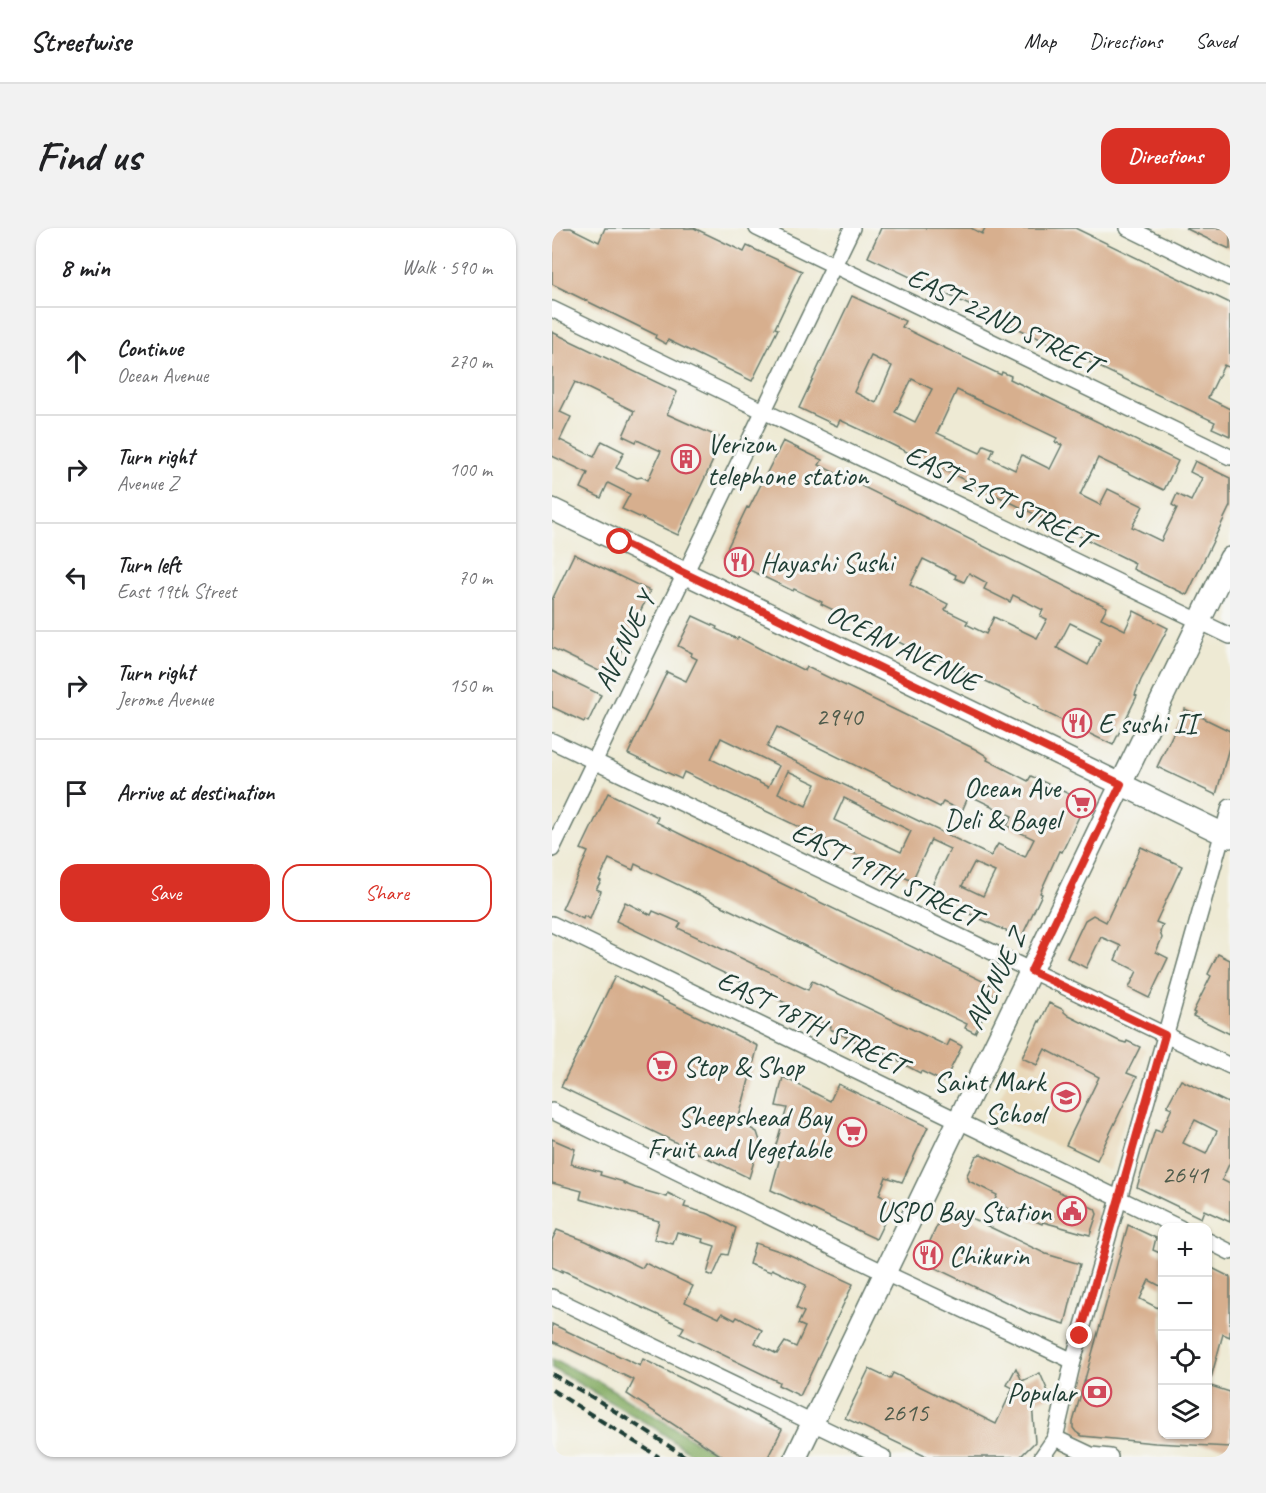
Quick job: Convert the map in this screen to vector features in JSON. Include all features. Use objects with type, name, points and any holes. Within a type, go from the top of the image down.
[{"type":"street","name":"EAST 22ND STREET","points":[[757,228],[1230,457]]},
{"type":"street","name":"AVENUE Y","points":[[552,849],[852,228]]},
{"type":"street","points":[[1128,228],[1230,278]]},
{"type":"street","name":"EAST 21ST STREET","points":[[552,309],[1230,636]]},
{"type":"street","name":"OCEAN AVENUE","points":[[552,509],[1226,835]]},
{"type":"street","name":"AVENUE Z","points":[[796,1457],[1230,558]]},
{"type":"street","name":"EAST 19TH STREET","points":[[552,741],[1230,1066]]},
{"type":"street","points":[[1042,1457],[1055,1438],[1073,1361],[1165,1035],[1226,835],[1230,807]]},
{"type":"street","name":"EAST 18TH STREET","points":[[552,924],[1172,1223]]},
{"type":"street","points":[[552,1111],[885,1273],[1073,1361]]},
{"type":"street","points":[[1212,1243],[1230,1252]]},
{"type":"street","points":[[552,1297],[883,1457]]},
{"type":"street","points":[[1055,1438],[1088,1456],[1110,1457]]},
{"type":"shaded area","name":"Saint Mark School","points":[[1047,1000],[1145,1049],[1110,1171],[991,1116]]},
{"type":"green space","points":[[552,1359],[600,1382],[721,1457],[696,1457],[653,1427],[552,1368]]},
{"type":"building","points":[[552,228],[571,228],[599,242],[605,228],[694,228],[744,252],[747,246],[802,271],[775,328],[778,329],[752,381],[668,340],[666,344],[655,338],[656,335],[552,284]]},
{"type":"building","points":[[881,228],[971,228],[982,234],[985,228],[1075,228],[1230,303],[1230,368],[1224,365],[1208,398],[1230,409],[1230,436],[1212,428],[1215,422],[868,257]]},
{"type":"building","points":[[1185,228],[1230,228],[1230,249],[1210,240]]},
{"type":"building","points":[[852,296],[905,321],[902,327],[1001,375],[1002,372],[1011,376],[1010,379],[1178,461],[1164,490],[1098,458],[1080,495],[1100,505],[1108,489],[1143,506],[1132,527],[1161,541],[1177,508],[1172,505],[1177,494],[1191,501],[1202,478],[1190,472],[1195,461],[1230,478],[1230,506],[1187,595],[1133,569],[1135,563],[870,434],[840,420],[837,426],[799,408]],"holes":[[[871,356],[892,366],[876,403],[854,392]],[[912,379],[932,389],[915,422],[895,412]],[[957,390],[1057,438],[1055,442],[1062,445],[1050,469],[1022,455],[1015,470],[990,458],[994,449],[984,445],[980,453],[937,433]]]},
{"type":"building","points":[[552,332],[677,392],[667,414],[723,439],[678,535],[622,509],[630,494],[608,483],[601,498],[581,488],[588,473],[552,456]],"holes":[[[575,382],[634,411],[623,436],[661,451],[648,480],[642,477],[637,478],[616,468],[624,452],[602,441],[594,457],[560,440],[571,417],[560,412]]]},
{"type":"building","points":[[783,441],[822,460],[819,465],[1107,607],[1101,618],[1125,630],[1134,611],[1168,628],[1141,680],[1135,695],[1137,696],[1113,745],[926,652],[925,655],[821,604],[822,602],[794,589],[793,591],[723,557],[747,507],[749,508]],"holes":[[[923,559],[956,575],[955,578],[964,582],[969,573],[987,583],[984,589],[1010,602],[1013,595],[1043,610],[1040,616],[1047,619],[1037,638],[994,617],[986,634],[966,624],[968,621],[945,610],[948,604],[910,585]],[[1070,623],[1101,638],[1088,665],[1057,648]]]},
{"type":"building","points":[[574,554],[650,591],[609,676],[552,648],[552,600]]},
{"type":"building","points":[[693,616],[805,671],[807,667],[975,749],[985,755],[987,760],[1028,781],[1031,776],[1086,802],[1062,852],[1059,851],[1021,938],[953,906],[954,903],[929,891],[950,849],[931,840],[912,881],[684,772],[681,779],[628,754],[667,672],[686,681],[697,659],[691,656],[692,653],[678,646]],"holes":[[[777,727],[940,807],[943,802],[962,811],[969,795],[1012,816],[1007,826],[1034,839],[1025,857],[998,844],[991,856],[767,747]],[[721,738],[779,766],[768,787],[711,759]],[[788,771],[816,784],[806,806],[778,793]],[[844,798],[911,831],[901,852],[834,820]],[[974,863],[995,872],[983,896],[962,886]]]},
{"type":"building","points":[[552,671],[601,695],[588,722],[552,707]]},
{"type":"building","points":[[1185,709],[1230,731],[1230,744],[1216,795],[1157,767]]},
{"type":"building","points":[[608,793],[658,817],[656,822],[997,988],[975,1033],[965,1028],[967,1024],[635,864],[633,870],[609,859],[596,889],[601,891],[590,919],[584,916],[583,919],[562,909],[588,852],[581,849]]},
{"type":"building","points":[[1141,847],[1182,866],[1156,922],[1163,925],[1160,932],[1162,938],[1156,952],[1168,958],[1149,998],[1129,988],[1137,971],[1115,960],[1121,946],[1101,937],[1086,968],[1067,958],[1085,920],[1093,915],[1106,922]]},
{"type":"building","points":[[625,902],[651,915],[653,911],[681,923],[678,928],[808,990],[812,981],[947,1046],[950,1040],[962,1046],[944,1082],[921,1071],[920,1073],[864,1043],[863,1045],[830,1029],[831,1026],[796,1013],[798,1009],[616,921]]},
{"type":"building","points":[[1218,954],[1230,960],[1230,1034],[1193,1016]]},
{"type":"building","name":"Stop & Shop","points":[[615,976],[758,1046],[738,1121],[757,1132],[760,1141],[749,1178],[561,1087]]},
{"type":"building","points":[[1049,1003],[1064,1010],[1069,1016],[1119,1041],[1126,1043],[1127,1041],[1140,1047],[1127,1073],[1137,1077],[1097,1160],[1066,1145],[1099,1077],[1045,1049],[1037,1065],[1022,1058]]},
{"type":"building","name":"Sheepshead Bay Fruit and Vegetable","points":[[783,1077],[830,1101],[838,1084],[928,1127],[902,1182],[886,1177],[879,1195],[894,1202],[876,1239],[771,1190],[782,1150],[775,1148],[787,1108],[776,1106]]},
{"type":"building","points":[[1181,1080],[1230,1104],[1230,1162],[1222,1180],[1230,1184],[1230,1222],[1204,1210],[1201,1218],[1137,1187],[1155,1130],[1161,1132],[1172,1108],[1167,1106]],"holes":[[[1195,1120],[1217,1131],[1206,1154],[1183,1143]]]},
{"type":"building","points":[[552,1139],[575,1149],[571,1164],[601,1172],[600,1175],[635,1188],[667,1197],[668,1193],[686,1202],[684,1207],[709,1214],[736,1228],[728,1255],[723,1254],[713,1276],[707,1274],[715,1246],[702,1242],[703,1239],[677,1232],[673,1244],[654,1239],[659,1221],[580,1199],[582,1191],[552,1183]]},
{"type":"building","points":[[981,1154],[1095,1209],[1097,1214],[1090,1235],[1043,1222],[1042,1224],[994,1202],[997,1195],[969,1181],[967,1175],[976,1156]]},
{"type":"building","points":[[946,1206],[1046,1254],[1080,1264],[1065,1324],[1031,1314],[921,1261]]},
{"type":"building","points":[[1128,1225],[1156,1238],[1153,1250],[1158,1252],[1158,1285],[1149,1280],[1140,1299],[1158,1308],[1158,1439],[1212,1439],[1212,1386],[1230,1392],[1230,1447],[1082,1436],[1073,1428]]},
{"type":"building","points":[[557,1230],[642,1268],[645,1263],[693,1286],[685,1302],[719,1318],[722,1313],[735,1320],[737,1317],[762,1330],[755,1343],[777,1354],[785,1342],[796,1347],[805,1327],[798,1324],[804,1312],[796,1308],[806,1285],[772,1269],[771,1272],[749,1264],[755,1243],[788,1254],[853,1284],[800,1396],[778,1385],[779,1382],[680,1334],[684,1327],[552,1267],[552,1240]]},
{"type":"building","points":[[1212,1268],[1230,1277],[1230,1337],[1223,1334],[1212,1374]]},
{"type":"building","points":[[552,1324],[640,1366],[643,1359],[782,1429],[768,1457],[723,1457],[627,1394],[634,1380],[552,1341]]},
{"type":"building","points":[[1016,1368],[1022,1381],[1040,1373],[1050,1396],[1032,1403],[1035,1442],[1020,1457],[927,1457],[845,1418],[869,1369],[890,1379],[893,1373],[996,1424],[1013,1388],[1007,1385]]},
{"type":"railway","points":[[552,1374],[686,1457]]},
{"type":"railway","points":[[552,1390],[659,1457]]},
{"type":"place","name":"Verizon telephone station","points":[[686,459]]},
{"type":"place","name":"Hayashi Sushi","points":[[739,562]]},
{"type":"place","name":"E sushi II","points":[[1077,723]]},
{"type":"place","name":"Ocean Ave Deli & Bagel","points":[[1081,803]]},
{"type":"place","name":"Stop & Shop","points":[[662,1066]]},
{"type":"place","name":"Saint Mark School","points":[[1066,1097]]},
{"type":"place","name":"Sheepshead Bay Fruit and Vegetable","points":[[852,1132]]},
{"type":"place","name":"USPO Bay Station","points":[[1072,1211]]},
{"type":"place","name":"Chikurin","points":[[928,1255]]},
{"type":"place","name":"Popular","points":[[1097,1392]]},
{"type":"route","points":[[620,542],[1121,784],[1031,971],[1165,1035],[1080,1336]]}]
